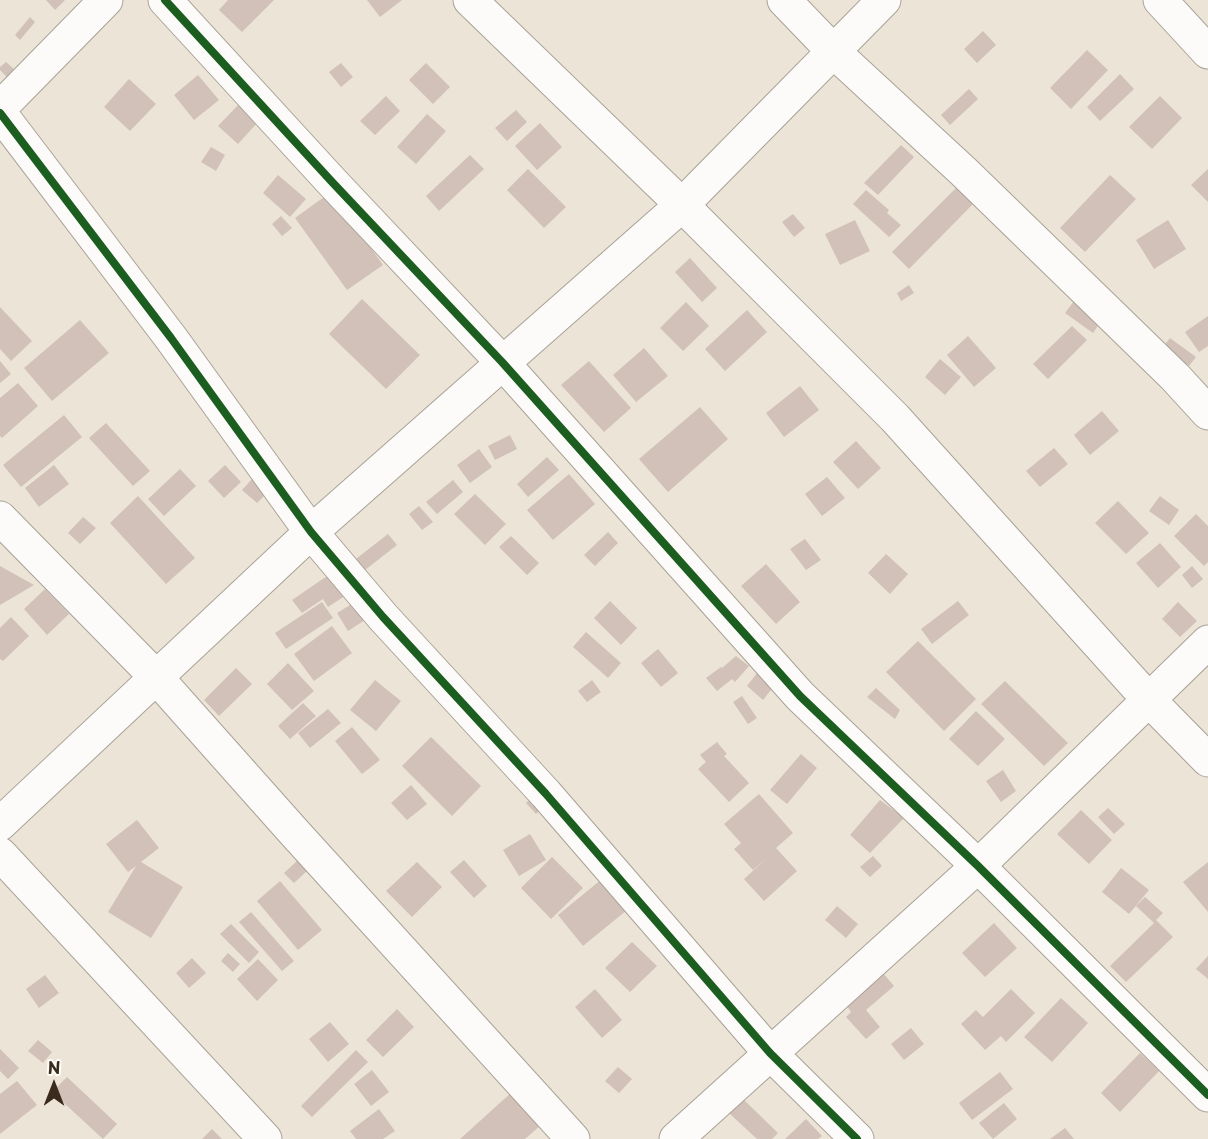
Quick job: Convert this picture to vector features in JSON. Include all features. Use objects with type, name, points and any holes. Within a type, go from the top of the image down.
[{"type":"street","points":[[0,108],[106,0]]},
{"type":"street","points":[[165,0],[502,362],[800,696],[978,866],[1208,1095]]},
{"type":"street","points":[[470,0],[895,418],[1149,700],[1208,760]]},
{"type":"street","points":[[784,0],[834,52],[972,180],[1175,377],[1208,413]]},
{"type":"street","points":[[0,824],[311,532],[681,205],[884,0]]},
{"type":"street","points":[[1160,0],[1208,52]]},
{"type":"street","points":[[0,113],[171,338],[311,532],[383,617],[554,803],[770,1053],[857,1139]]},
{"type":"street","points":[[0,518],[156,677],[573,1139]]},
{"type":"street","points":[[676,1139],[978,866],[1208,642]]},
{"type":"street","points":[[0,854],[265,1139]]},
{"type":"building","points":[[46,0],[65,0],[55,10]]},
{"type":"building","points":[[228,0],[274,0],[242,32],[219,10]]},
{"type":"building","points":[[367,0],[402,0],[380,17]]},
{"type":"building","points":[[30,17],[35,22],[20,40],[15,35]]},
{"type":"building","points":[[983,31],[996,45],[977,63],[964,49]]},
{"type":"building","points":[[1087,50],[1108,70],[1071,109],[1050,88]]},
{"type":"building","points":[[6,62],[16,71],[8,78],[0,70]]},
{"type":"building","points":[[341,63],[353,77],[341,87],[329,72]]},
{"type":"building","points":[[426,63],[450,87],[433,104],[409,80]]},
{"type":"building","points":[[1120,74],[1134,89],[1100,121],[1087,107]]},
{"type":"building","points":[[198,75],[219,100],[194,120],[174,95]]},
{"type":"building","points":[[129,79],[156,104],[130,131],[104,107]]},
{"type":"building","points":[[969,89],[978,99],[950,125],[941,115]]},
{"type":"building","points":[[386,96],[400,111],[375,135],[360,121]]},
{"type":"building","points":[[1160,96],[1182,118],[1152,149],[1129,127]]},
{"type":"building","points":[[240,103],[259,121],[238,144],[218,126]]},
{"type":"building","points":[[516,110],[527,122],[507,141],[495,128]]},
{"type":"building","points":[[427,114],[446,131],[416,164],[397,147]]},
{"type":"building","points":[[540,123],[562,147],[537,170],[515,146]]},
{"type":"building","points":[[901,145],[914,157],[878,195],[864,183]]},
{"type":"building","points":[[211,147],[225,155],[216,171],[201,162]]},
{"type":"building","points":[[470,155],[484,169],[439,211],[426,196]]},
{"type":"building","points":[[528,169],[566,207],[544,228],[507,190]]},
{"type":"building","points":[[1208,169],[1208,202],[1191,185]]},
{"type":"building","points":[[278,175],[306,199],[290,217],[263,193]]},
{"type":"building","points":[[1110,175],[1136,199],[1085,252],[1060,228]]},
{"type":"building","points":[[958,186],[975,202],[909,269],[892,252]]},
{"type":"building","points":[[866,190],[889,210],[887,213],[901,225],[889,237],[853,204]]},
{"type":"building","points":[[331,192],[383,265],[347,290],[295,218]]},
{"type":"building","points":[[793,214],[805,228],[794,237],[782,222]]},
{"type":"building","points":[[281,216],[292,228],[282,236],[272,224]]},
{"type":"building","points":[[855,220],[870,251],[840,265],[825,234]]},
{"type":"building","points":[[1168,220],[1186,249],[1154,269],[1136,240]]},
{"type":"building","points":[[690,258],[717,288],[702,302],[675,272]]},
{"type":"building","points":[[909,285],[914,293],[901,301],[897,293]]},
{"type":"building","points":[[1077,297],[1104,317],[1093,333],[1065,313]]},
{"type":"building","points":[[362,299],[420,355],[386,389],[329,334]]},
{"type":"building","points":[[686,302],[709,326],[683,351],[660,328]]},
{"type":"building","points":[[0,307],[32,341],[11,361],[0,349]]},
{"type":"building","points":[[747,310],[767,332],[725,371],[705,349]]},
{"type":"building","points":[[1208,316],[1208,346],[1199,352],[1185,332]]},
{"type":"building","points":[[80,320],[109,353],[52,401],[24,368]]},
{"type":"building","points":[[1072,326],[1087,340],[1048,379],[1033,364]]},
{"type":"building","points":[[968,336],[996,368],[974,387],[947,355]]},
{"type":"building","points":[[1170,338],[1196,357],[1189,366],[1163,347]]},
{"type":"building","points":[[644,348],[668,376],[636,402],[613,375]]},
{"type":"building","points":[[940,359],[961,377],[945,395],[925,377]]},
{"type":"building","points":[[0,361],[11,374],[0,383]]},
{"type":"building","points":[[589,361],[631,408],[604,432],[561,385]]},
{"type":"building","points":[[18,383],[38,406],[2,438],[0,436],[0,398]]},
{"type":"building","points":[[800,386],[819,410],[784,437],[766,413]]},
{"type":"building","points":[[700,407],[728,439],[668,492],[639,459]]},
{"type":"building","points":[[1102,411],[1119,431],[1090,455],[1074,435]]},
{"type":"building","points":[[64,415],[82,437],[21,487],[3,465]]},
{"type":"building","points":[[106,423],[150,471],[133,486],[89,438]]},
{"type":"building","points":[[510,435],[517,449],[495,460],[488,446]]},
{"type":"building","points":[[856,441],[881,468],[858,489],[833,462]]},
{"type":"building","points":[[1054,448],[1068,464],[1040,487],[1026,471]]},
{"type":"building","points":[[479,449],[492,467],[470,483],[457,465]]},
{"type":"building","points":[[547,457],[559,470],[528,497],[517,484]]},
{"type":"building","points":[[54,465],[69,484],[39,507],[25,488]]},
{"type":"building","points":[[225,465],[241,482],[224,498],[208,481]]},
{"type":"building","points":[[180,469],[196,486],[164,516],[148,499]]},
{"type":"building","points":[[569,474],[595,504],[553,540],[527,510]]},
{"type":"building","points":[[827,477],[845,498],[822,516],[805,494]]},
{"type":"building","points":[[252,479],[267,493],[257,503],[242,490]]},
{"type":"building","points":[[453,480],[463,492],[437,514],[426,502]]},
{"type":"building","points":[[475,494],[506,524],[485,545],[454,514]]},
{"type":"building","points":[[138,496],[195,558],[166,584],[110,523]]},
{"type":"building","points":[[1160,496],[1179,510],[1169,525],[1149,511]]},
{"type":"building","points":[[1118,501],[1149,533],[1126,554],[1095,523]]},
{"type":"building","points":[[419,506],[433,522],[422,530],[409,514]]},
{"type":"building","points":[[1196,514],[1208,526],[1208,562],[1204,566],[1174,536]]},
{"type":"building","points":[[83,517],[96,528],[80,544],[68,533]]},
{"type":"building","points":[[608,532],[618,543],[595,566],[584,555]]},
{"type":"building","points":[[388,534],[397,545],[360,574],[352,562]]},
{"type":"building","points":[[511,536],[539,563],[527,575],[499,547]]},
{"type":"building","points":[[805,539],[821,560],[806,570],[790,549]]},
{"type":"building","points":[[1160,543],[1181,567],[1158,588],[1136,563]]},
{"type":"building","points":[[886,554],[908,574],[890,594],[868,573]]},
{"type":"building","points":[[766,564],[800,602],[776,624],[741,586]]},
{"type":"building","points":[[0,566],[34,585],[0,605]]},
{"type":"building","points":[[1192,566],[1203,579],[1192,588],[1182,575]]},
{"type":"building","points":[[333,572],[348,594],[328,607],[323,599],[302,613],[292,600]]},
{"type":"building","points":[[45,589],[69,614],[47,635],[24,609]]},
{"type":"building","points":[[610,601],[637,628],[621,645],[594,618]]},
{"type":"building","points":[[958,601],[969,615],[932,644],[921,629]]},
{"type":"building","points":[[322,602],[333,618],[286,649],[275,633]]},
{"type":"building","points":[[355,602],[365,620],[348,631],[337,613]]},
{"type":"building","points":[[1178,602],[1197,621],[1180,637],[1162,619]]},
{"type":"building","points":[[11,617],[29,636],[3,661],[0,659],[0,628]]},
{"type":"building","points":[[332,626],[352,653],[314,681],[294,654]]},
{"type":"building","points":[[586,632],[621,663],[608,678],[573,647]]},
{"type":"building","points":[[918,641],[976,699],[944,731],[886,672]]},
{"type":"building","points":[[658,649],[678,673],[661,687],[641,663]]},
{"type":"building","points":[[736,656],[749,666],[735,682],[732,679],[717,691],[706,678]]},
{"type":"building","points":[[288,663],[314,691],[292,710],[267,684]]},
{"type":"building","points":[[236,668],[252,684],[219,716],[204,700]]},
{"type":"building","points":[[757,673],[774,686],[763,700],[747,686]]},
{"type":"building","points":[[375,680],[401,701],[376,731],[350,710]]},
{"type":"building","points":[[592,680],[601,692],[587,702],[578,691]]},
{"type":"building","points":[[1005,681],[1068,743],[1044,766],[981,704]]},
{"type":"building","points":[[876,688],[900,710],[895,719],[867,697]]},
{"type":"building","points":[[742,696],[757,718],[748,724],[733,702]]},
{"type":"building","points":[[303,703],[316,716],[290,739],[278,726]]},
{"type":"building","points":[[328,709],[341,723],[310,748],[298,733]]},
{"type":"building","points":[[976,711],[1005,739],[978,766],[949,739]]},
{"type":"building","points":[[352,727],[380,760],[362,774],[335,741]]},
{"type":"building","points":[[431,737],[481,786],[452,816],[402,766]]},
{"type":"building","points":[[717,742],[727,754],[724,756],[749,783],[729,802],[698,769],[706,762],[700,755]]},
{"type":"building","points":[[801,754],[817,768],[787,804],[770,790]]},
{"type":"building","points":[[1003,770],[1016,791],[1001,802],[986,781]]},
{"type":"building","points":[[411,785],[427,804],[407,820],[391,803]]},
{"type":"building","points":[[535,794],[545,805],[536,814],[526,803]]},
{"type":"building","points":[[759,794],[793,833],[776,848],[797,871],[764,901],[744,879],[768,857],[753,870],[734,849],[741,843],[724,824]]},
{"type":"building","points":[[880,800],[904,818],[870,853],[850,835]]},
{"type":"building","points":[[1108,808],[1125,824],[1114,834],[1098,817]]},
{"type":"building","points":[[1081,810],[1112,840],[1089,864],[1057,834]]},
{"type":"building","points":[[137,820],[159,848],[141,862],[183,887],[151,938],[108,912],[136,866],[128,872],[106,844]]},
{"type":"building","points":[[530,834],[546,860],[519,876],[503,850]]},
{"type":"building","points":[[873,856],[882,866],[870,877],[860,867]]},
{"type":"building","points":[[552,857],[583,888],[551,919],[521,888]]},
{"type":"building","points":[[464,860],[487,886],[474,898],[450,872]]},
{"type":"building","points":[[297,861],[307,871],[294,883],[284,873]]},
{"type":"building","points":[[417,862],[442,887],[412,917],[386,891]]},
{"type":"building","points":[[1208,862],[1208,912],[1183,882]]},
{"type":"building","points":[[1121,868],[1149,890],[1129,914],[1102,892]]},
{"type":"building","points":[[602,879],[627,910],[583,946],[558,915]]},
{"type":"building","points":[[280,881],[322,930],[298,950],[257,901]]},
{"type":"building","points":[[1145,897],[1163,913],[1156,920],[1173,937],[1126,982],[1110,966],[1154,923],[1136,906]]},
{"type":"building","points":[[837,906],[858,924],[846,938],[825,920]]},
{"type":"building","points":[[251,912],[294,961],[282,971],[239,922]]},
{"type":"building","points":[[994,923],[1017,948],[985,977],[962,953]]},
{"type":"building","points":[[231,924],[259,952],[249,963],[220,934]]},
{"type":"building","points":[[632,942],[657,966],[630,992],[605,968]]},
{"type":"building","points":[[228,953],[240,964],[233,972],[221,961]]},
{"type":"building","points":[[1208,956],[1208,979],[1196,969]]},
{"type":"building","points":[[192,958],[206,973],[189,988],[176,973]]},
{"type":"building","points":[[258,959],[278,980],[257,1001],[237,979]]},
{"type":"building","points":[[882,972],[894,986],[866,1010],[880,1027],[866,1039],[846,1017],[851,1012],[845,1003]]},
{"type":"building","points":[[45,975],[59,993],[39,1008],[26,989]]},
{"type":"building","points":[[595,989],[622,1020],[602,1038],[575,1007]]},
{"type":"building","points":[[1011,989],[1035,1013],[1006,1042],[1001,1036],[985,1050],[961,1024],[976,1010],[983,1017]]},
{"type":"building","points":[[1061,998],[1088,1023],[1052,1062],[1024,1037]]},
{"type":"building","points":[[397,1009],[414,1027],[383,1057],[366,1040]]},
{"type":"building","points":[[330,1022],[349,1044],[328,1062],[309,1039]]},
{"type":"building","points":[[911,1028],[924,1044],[904,1060],[891,1044]]},
{"type":"building","points":[[38,1040],[52,1052],[43,1063],[28,1051]]},
{"type":"building","points":[[0,1049],[19,1068],[8,1079],[0,1071]]},
{"type":"building","points":[[356,1050],[368,1062],[312,1117],[301,1106]]},
{"type":"building","points":[[1140,1053],[1159,1071],[1120,1112],[1101,1093]]},
{"type":"building","points":[[618,1067],[632,1079],[619,1093],[605,1081]]},
{"type":"building","points":[[372,1070],[389,1092],[371,1106],[354,1084]]},
{"type":"building","points":[[1000,1072],[1013,1089],[972,1120],[959,1103]]},
{"type":"building","points":[[67,1077],[117,1124],[103,1139],[52,1092]]},
{"type":"building","points":[[17,1081],[37,1105],[0,1134],[0,1094]]},
{"type":"building","points":[[512,1092],[541,1125],[525,1139],[460,1139]]},
{"type":"building","points":[[743,1099],[778,1133],[772,1139],[757,1139],[729,1113]]},
{"type":"building","points":[[1004,1103],[1017,1119],[993,1139],[979,1123]]},
{"type":"building","points":[[379,1109],[395,1131],[383,1139],[356,1139],[350,1131]]},
{"type":"building","points":[[806,1119],[822,1136],[818,1139],[785,1139]]},
{"type":"building","points":[[1065,1128],[1074,1139],[1050,1139]]},
{"type":"building","points":[[212,1129],[222,1139],[202,1139]]},
{"type":"cycle path","points":[[165,0],[502,362],[800,696],[978,866],[1208,1095]]},
{"type":"cycle path","points":[[0,113],[171,338],[311,532],[383,617],[546,794],[770,1053],[857,1139]]}]
